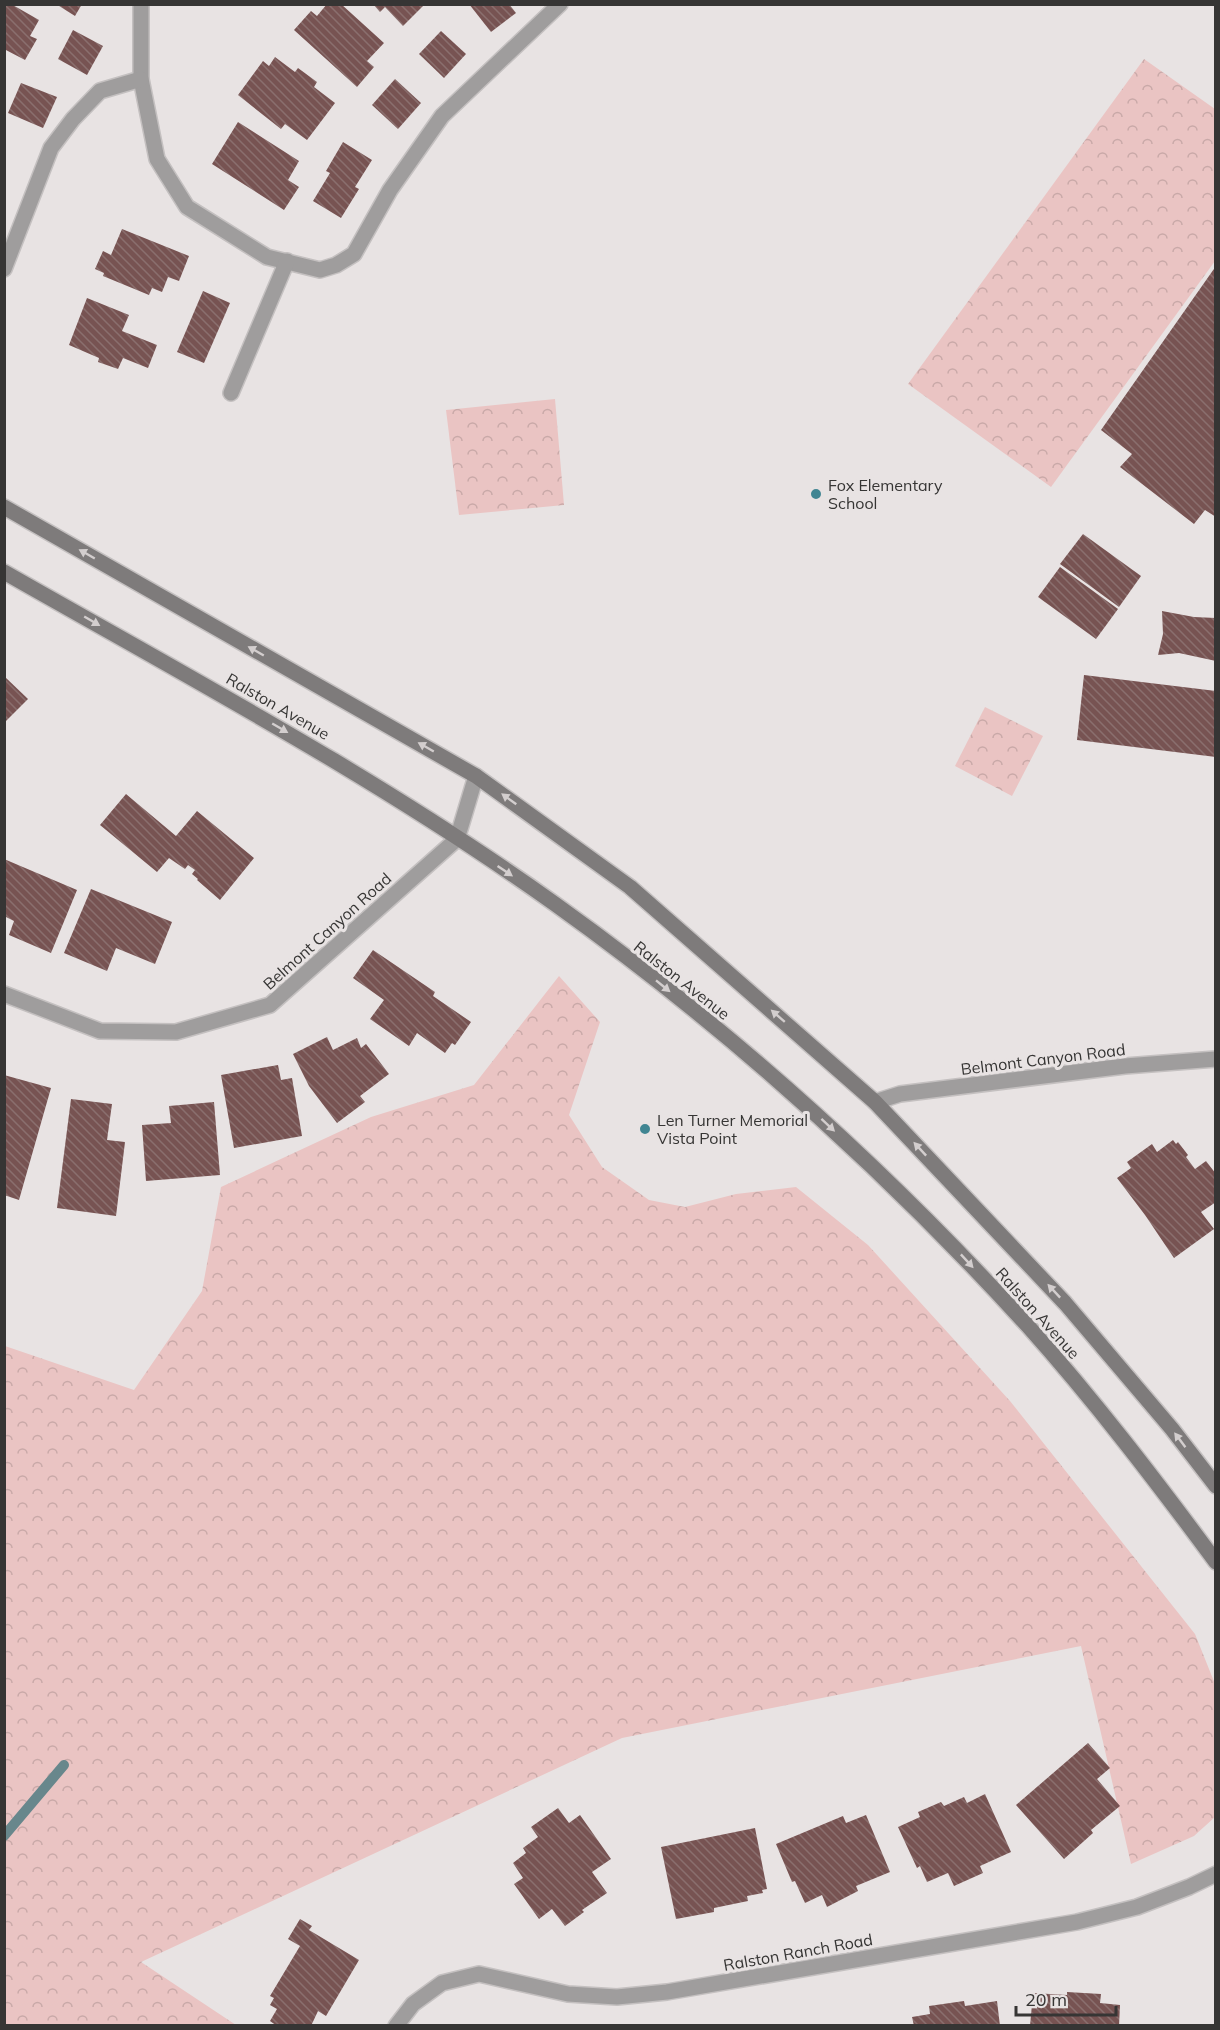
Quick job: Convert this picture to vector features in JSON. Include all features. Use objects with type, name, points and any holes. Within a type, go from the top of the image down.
[{"type":"main road","name":"Ralston Avenue","points":[[4,507],[476,776],[630,887],[875,1102],[1065,1303],[1172,1429],[1215,1486]]},
{"type":"main road","name":"Ralston Avenue","points":[[4,572],[338,761],[457,839],[554,904],[655,980],[801,1099],[883,1176],[1030,1328],[1101,1412],[1215,1562]]},
{"type":"street","points":[[141,4],[141,79],[157,159],[188,207],[267,257],[320,270],[336,265],[354,254],[390,190],[442,116],[560,4]]},
{"type":"street","points":[[4,269],[51,148],[73,119],[100,91],[141,79]]},
{"type":"street","points":[[231,393],[287,261]]},
{"type":"street","points":[[457,839],[476,776]]},
{"type":"street","name":"Belmont Canyon Road","points":[[4,994],[100,1031],[176,1032],[270,1005],[457,839]]},
{"type":"street","name":"Belmont Canyon Road","points":[[875,1102],[900,1094],[1125,1066],[1215,1059]]},
{"type":"street","name":"Ralston Ranch Road","points":[[396,2025],[413,2004],[442,1983],[479,1974],[568,1994],[617,1997],[667,1992],[1077,1922],[1137,1907],[1189,1887],[1215,1874]]},
{"type":"green space","points":[[1144,59],[1215,109],[1215,261],[1051,487],[908,384]]},
{"type":"green space","points":[[555,399],[564,505],[459,515],[446,410]]},
{"type":"green space","points":[[985,707],[1043,736],[1012,796],[955,766]]},
{"type":"green space","points":[[559,976],[600,1022],[569,1115],[602,1167],[649,1200],[685,1207],[736,1194],[796,1187],[868,1245],[1010,1401],[1195,1634],[1215,1684],[1215,1817],[1194,1836],[1131,1864],[1081,1646],[622,1738],[141,1962],[236,2025],[5,2026],[5,1346],[134,1390],[202,1291],[221,1187],[371,1117],[474,1085]]},
{"type":"building","points":[[4,4],[11,4],[39,20],[30,36],[37,39],[25,60],[4,49]]},
{"type":"building","points":[[56,4],[82,4],[75,16]]},
{"type":"building","points":[[327,4],[341,4],[384,43],[367,61],[374,67],[357,87],[294,30],[311,11],[317,16]]},
{"type":"building","points":[[373,4],[425,4],[403,26],[385,7],[380,12]]},
{"type":"building","points":[[469,4],[509,4],[516,13],[491,32]]},
{"type":"building","points":[[73,30],[103,46],[87,75],[58,59]]},
{"type":"building","points":[[441,31],[466,54],[444,78],[419,54]]},
{"type":"building","points":[[275,57],[295,72],[298,68],[317,82],[314,87],[335,103],[307,140],[285,124],[281,129],[238,95],[263,61],[269,66]]},
{"type":"building","points":[[395,79],[421,103],[398,129],[372,105]]},
{"type":"building","points":[[21,83],[57,97],[43,128],[8,113]]},
{"type":"building","points":[[238,122],[299,161],[288,180],[299,187],[284,210],[212,164]]},
{"type":"building","points":[[343,142],[372,160],[355,187],[359,189],[341,218],[313,201],[330,173],[326,171]]},
{"type":"building","points":[[122,229],[189,256],[179,281],[168,277],[162,292],[152,288],[149,295],[103,276],[104,273],[95,269],[103,251],[111,255]]},
{"type":"building","points":[[1216,266],[1216,517],[1205,510],[1194,524],[1120,467],[1132,454],[1101,430]]},
{"type":"building","points":[[203,291],[230,303],[204,363],[177,352]]},
{"type":"building","points":[[87,298],[129,315],[122,331],[157,345],[148,368],[123,358],[118,369],[98,362],[99,358],[69,345]]},
{"type":"building","points":[[1083,534],[1141,576],[1119,607],[1060,564]]},
{"type":"building","points":[[1060,567],[1118,609],[1096,639],[1038,597]]},
{"type":"building","points":[[1162,611],[1194,617],[1216,618],[1216,661],[1179,653],[1158,655],[1163,634]]},
{"type":"building","points":[[1084,675],[1216,691],[1216,757],[1077,740]]},
{"type":"building","points":[[4,676],[28,699],[4,723]]},
{"type":"building","points":[[126,794],[176,836],[197,811],[254,858],[220,900],[197,880],[192,874],[195,870],[188,865],[185,869],[169,858],[157,872],[100,825]]},
{"type":"building","points":[[4,859],[77,890],[51,953],[9,935],[14,921],[4,916]]},
{"type":"building","points":[[91,889],[172,922],[155,964],[116,948],[107,971],[64,953]]},
{"type":"building","points":[[373,950],[435,992],[433,996],[471,1022],[455,1045],[452,1043],[445,1053],[417,1033],[409,1046],[370,1019],[384,1000],[353,978]]},
{"type":"building","points":[[327,1037],[333,1050],[357,1038],[361,1048],[366,1044],[389,1074],[360,1096],[365,1102],[337,1123],[309,1086],[293,1054]]},
{"type":"building","points":[[278,1065],[281,1080],[292,1078],[302,1136],[234,1148],[221,1075]]},
{"type":"building","points":[[4,1075],[51,1088],[19,1200],[4,1195]]},
{"type":"building","points":[[71,1099],[112,1104],[107,1140],[125,1142],[116,1216],[57,1208]]},
{"type":"building","points":[[214,1102],[220,1175],[146,1181],[142,1125],[171,1123],[169,1106]]},
{"type":"building","points":[[1173,1140],[1176,1144],[1178,1142],[1188,1155],[1186,1157],[1195,1169],[1206,1161],[1216,1174],[1216,1202],[1201,1212],[1214,1229],[1174,1258],[1117,1178],[1131,1168],[1127,1162],[1152,1144],[1157,1152]]},
{"type":"building","points":[[1088,1743],[1110,1768],[1097,1779],[1120,1806],[1091,1830],[1093,1833],[1064,1859],[1016,1805]]},
{"type":"building","points":[[985,1794],[1011,1852],[980,1866],[983,1873],[954,1886],[948,1873],[927,1882],[920,1866],[917,1868],[898,1827],[920,1817],[918,1812],[941,1802],[944,1806],[964,1797],[967,1803]]},
{"type":"building","points":[[558,1808],[569,1823],[580,1815],[611,1859],[592,1872],[607,1893],[582,1910],[584,1912],[565,1926],[552,1909],[539,1919],[514,1884],[523,1878],[513,1863],[526,1853],[523,1848],[538,1837],[531,1827]]},
{"type":"building","points":[[866,1815],[890,1872],[856,1886],[858,1891],[827,1907],[822,1895],[805,1903],[795,1881],[792,1882],[776,1844],[843,1816],[846,1823]]},
{"type":"building","points":[[755,1828],[767,1889],[762,1890],[763,1893],[747,1896],[748,1901],[714,1908],[714,1912],[676,1919],[661,1847]]},
{"type":"building","points":[[300,1919],[312,1926],[309,1930],[359,1960],[326,2016],[318,2011],[311,2026],[277,2026],[270,2021],[277,2009],[270,2005],[274,1998],[270,1996],[300,1946],[288,1939]]},
{"type":"building","points":[[1067,1992],[1101,1994],[1100,2003],[1120,2005],[1119,2026],[1030,2026],[1033,1993],[1067,1995]]},
{"type":"building","points":[[964,2001],[965,2006],[997,2001],[1000,2026],[914,2026],[912,2017],[930,2014],[929,2006]]},
{"type":"waterway","points":[[4,1836],[64,1765]]},
{"type":"place","name":"Fox Elementary School","points":[[816,494]]},
{"type":"place","name":"Len Turner Memorial Vista Point","points":[[645,1129]]}]
